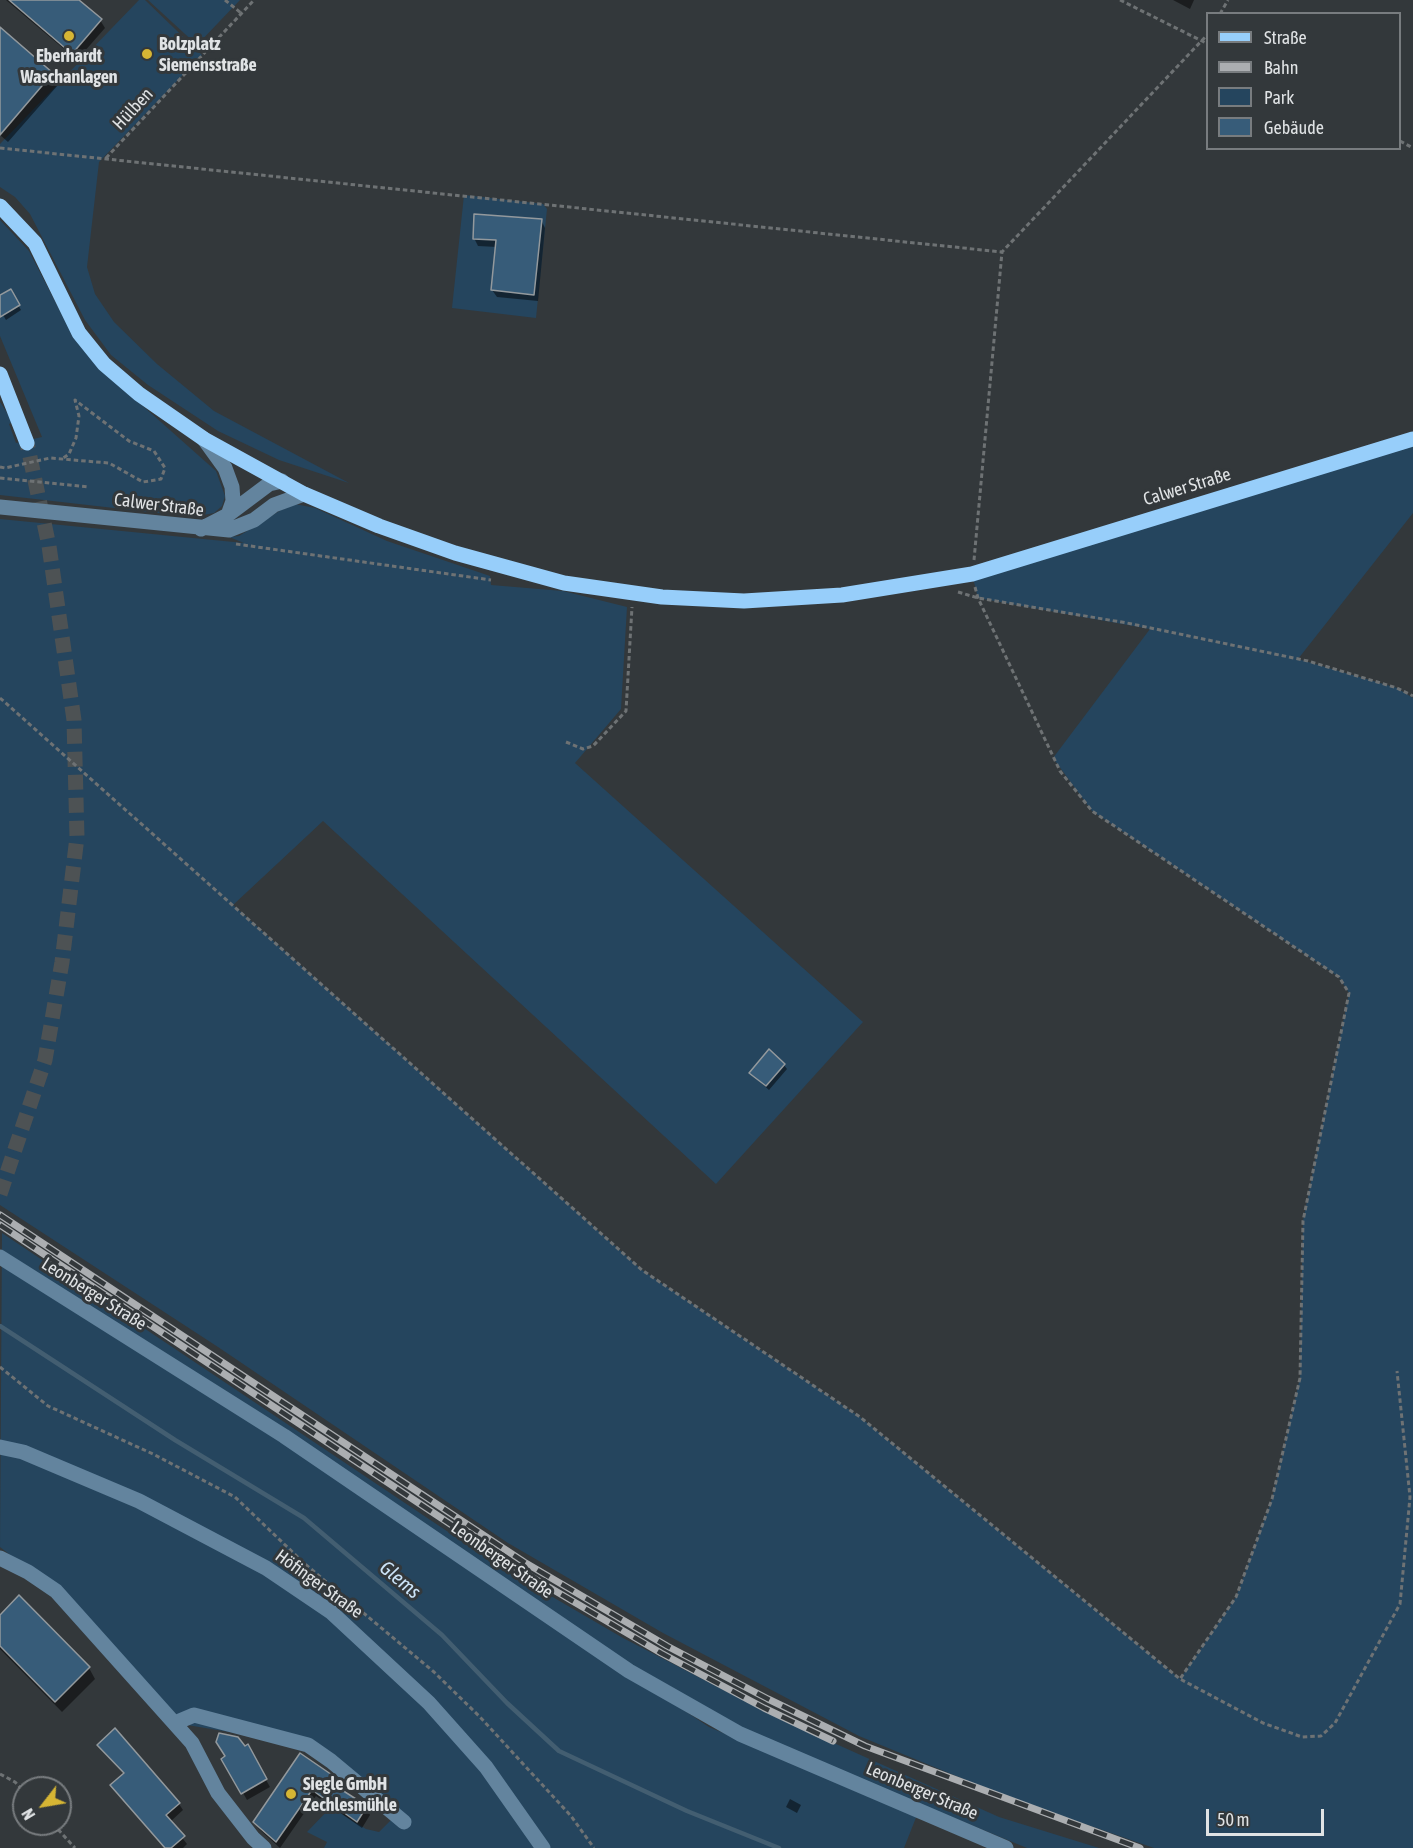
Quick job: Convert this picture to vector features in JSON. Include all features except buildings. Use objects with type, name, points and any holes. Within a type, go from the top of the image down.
[{"type":"main road","name":"Calwer Straße","points":[[0,206],[35,243],[66,308],[90,348],[139,394],[204,439],[304,494],[379,526],[455,553],[564,583],[632,593],[744,601],[842,596],[972,574],[1413,439]]},
{"type":"main road","points":[[0,374],[27,444]]},
{"type":"street","points":[[204,439],[225,468],[232,487],[232,501],[228,515]]},
{"type":"street","points":[[201,529],[228,515],[269,484],[282,481]]},
{"type":"street","name":"Calwer Straße","points":[[0,507],[201,529],[229,530],[254,520],[274,505],[304,494]]},
{"type":"street","name":"Leonberger Straße","points":[[0,1257],[284,1436],[629,1671],[740,1734],[1006,1848]]},
{"type":"street","name":"Höfinger Straße","points":[[0,1447],[23,1452],[139,1501],[266,1568],[331,1612],[429,1703],[486,1767],[543,1848]]},
{"type":"street","points":[[0,1558],[28,1572],[56,1591],[192,1743],[218,1793],[253,1838],[264,1848]]},
{"type":"street","points":[[175,1723],[194,1715],[308,1745],[332,1761],[404,1822]]},
{"type":"path","points":[[225,0],[241,13]]},
{"type":"path","name":"Hülben","points":[[106,158],[254,0]]},
{"type":"path","points":[[972,574],[1002,252],[1205,43],[1120,0]]},
{"type":"path","points":[[0,148],[1002,252]]},
{"type":"path","points":[[0,467],[5,468],[50,458],[109,463],[143,482],[161,479],[165,468],[154,451],[129,441],[75,400],[79,416],[76,438],[69,454],[62,459]]},
{"type":"path","points":[[0,478],[89,487]]},
{"type":"path","points":[[230,542],[498,581]]},
{"type":"path","points":[[566,742],[583,749],[593,746],[626,711],[632,593]]},
{"type":"path","points":[[1180,1679],[1236,1598],[1272,1499],[1300,1378],[1303,1221],[1349,993],[1339,977],[1092,811],[1060,771],[978,598],[1127,623],[1308,661],[1398,688],[1413,696]]},
{"type":"path","points":[[0,698],[642,1270],[860,1417],[1180,1679],[1263,1723],[1302,1737],[1321,1736],[1335,1723],[1400,1604],[1410,1497],[1397,1371]]},
{"type":"path","points":[[64,1836],[75,1848]]},
{"type":"green space","points":[[139,0],[145,0],[202,55],[99,162],[87,267],[95,294],[114,322],[157,364],[214,411],[349,483],[279,460],[218,431],[148,385],[111,355],[85,320],[30,214],[15,197],[0,187],[0,144]]},
{"type":"green space","points":[[148,0],[240,0],[197,45]]},
{"type":"green space","points":[[464,195],[543,204],[547,209],[536,318],[452,308]]},
{"type":"green space","points":[[0,220],[29,251],[60,311],[135,399],[216,471],[225,496],[222,506],[214,513],[193,517],[0,495],[0,402],[13,422],[9,424],[16,443],[42,437],[0,336]]},
{"type":"green space","points":[[1413,439],[1413,513],[1298,659],[1397,688],[1413,698],[1413,1848],[1154,1848],[1007,1797],[859,1736],[663,1633],[508,1543],[218,1347],[0,1205],[0,519],[244,543],[229,537],[239,536],[295,504],[315,508],[387,541],[490,576],[491,585],[563,591],[627,607],[621,709],[575,763],[863,1022],[716,1184],[323,821],[233,905],[642,1270],[860,1417],[1180,1679],[1236,1597],[1272,1499],[1300,1378],[1303,1221],[1349,993],[1339,977],[1092,811],[1053,758],[1150,629],[978,598],[972,574]]},
{"type":"green space","points":[[2,1233],[496,1564],[623,1638],[778,1718],[999,1817],[1099,1848],[1027,1848],[743,1731],[519,1600],[709,1727],[917,1815],[904,1848],[324,1848],[327,1842],[307,1832],[331,1807],[366,1829],[379,1832],[392,1819],[308,1745],[175,1723],[56,1591],[0,1547]]},
{"type":"waterway","name":"Glems","points":[[0,1326],[175,1440],[304,1518],[442,1635],[507,1703],[559,1751],[687,1811],[779,1848]]},
{"type":"tunnel","points":[[0,1194],[45,1060],[62,962],[77,837],[74,720],[49,546],[27,443]]},
{"type":"railway","points":[[0,1215],[524,1562],[667,1646],[865,1746],[1140,1848]]},
{"type":"railway","points":[[0,1225],[518,1569],[661,1653],[764,1708],[833,1741]]},
{"type":"place","name":"Eberhardt Waschanlagen","points":[[69,36]]},
{"type":"place","name":"Bolzplatz Siemensstraße","points":[[147,54]]},
{"type":"place","name":"Siegle GmbH Zechlesmühle","points":[[291,1794]]}]
